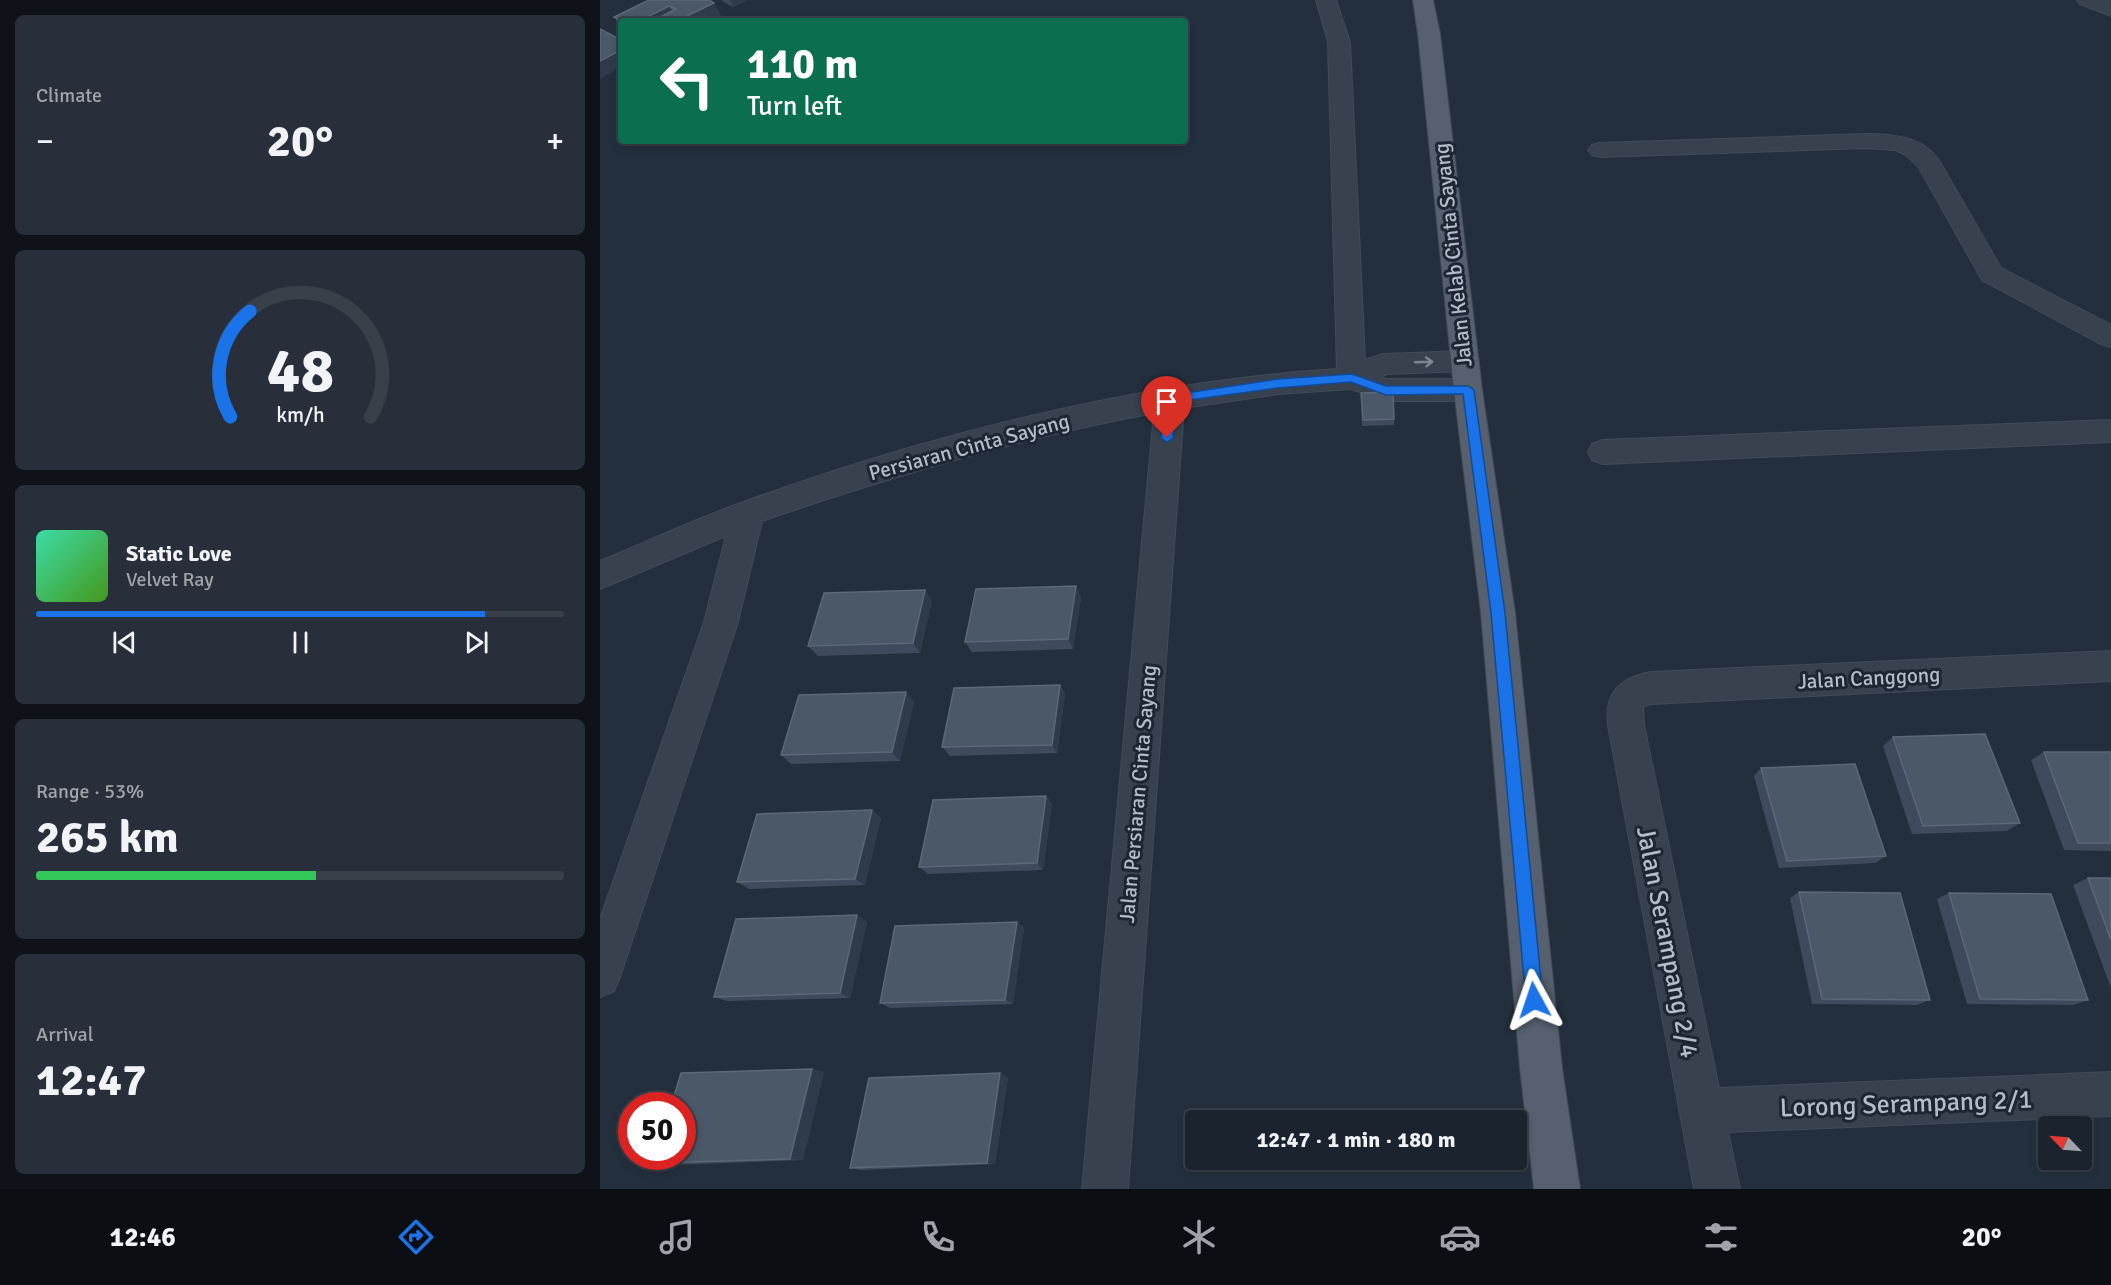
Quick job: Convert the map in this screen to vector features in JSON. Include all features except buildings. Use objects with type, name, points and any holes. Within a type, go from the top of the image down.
[{"type":"main road","name":"Jalan Kelab Cinta Sayang","points":[[1423,0],[1466,376],[1498,613],[1541,1068],[1557,1189]]},
{"type":"street","points":[[1326,0],[1339,42],[1352,378],[1386,390],[1466,376]]},
{"type":"street","points":[[2087,0],[2111,10]]},
{"type":"street","points":[[1600,150],[1865,141],[1905,145],[1917,150],[1928,162],[1991,274],[2111,337]]},
{"type":"street","name":"Persiaran Cinta Sayang","points":[[600,575],[748,513],[862,475],[957,447],[1110,410],[1170,399],[1278,383],[1352,378]]},
{"type":"street","name":"Jalan Persiaran Cinta Sayang","points":[[1106,1189],[1170,399]]},
{"type":"street","points":[[1603,452],[2111,431]]},
{"type":"street","points":[[600,977],[721,622],[748,513]]},
{"type":"street","name":"Jalan Canggong","points":[[1629,696],[1638,690],[1651,688],[2111,666]]},
{"type":"street","name":"Jalan Serampang 2/4","points":[[1629,696],[1623,708],[1626,725],[1717,1189]]},
{"type":"street","name":"Lorong Serampang 2/1","points":[[1701,1111],[2111,1094]]},
{"type":"route","points":[[1167,438],[1170,399],[1278,383],[1352,378],[1386,390],[1468,390],[1498,613],[1534,1000]]}]
